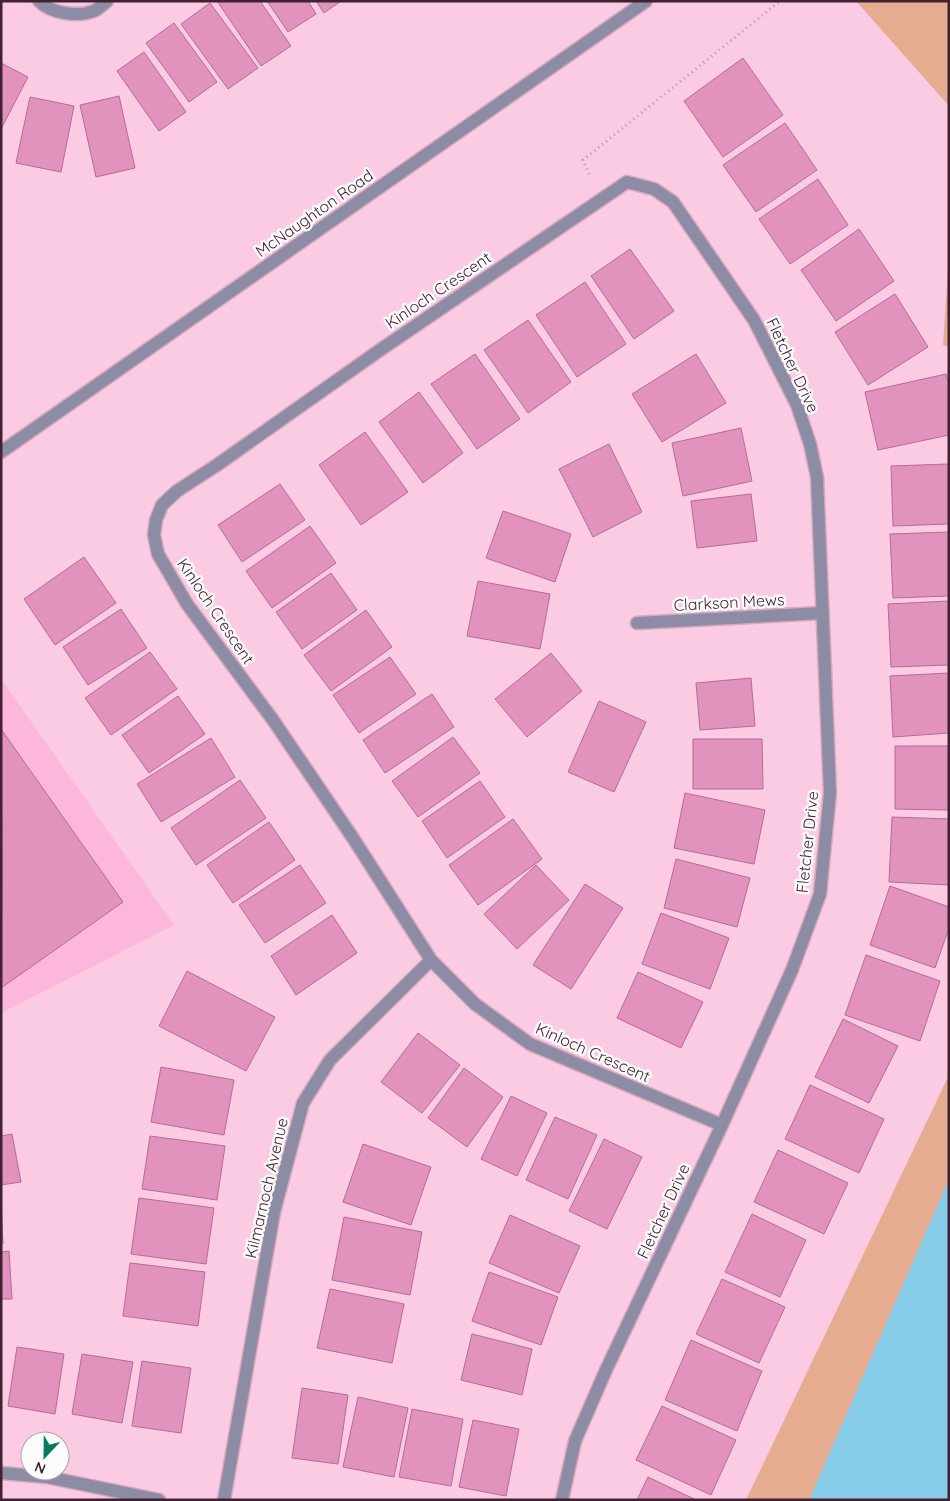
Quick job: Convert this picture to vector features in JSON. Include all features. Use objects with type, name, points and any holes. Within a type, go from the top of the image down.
[{"type":"street","points":[[39,1],[43,5],[61,12],[82,13],[95,11],[108,1]]},
{"type":"street","name":"McNaughton Road","points":[[1,452],[646,1]]},
{"type":"street","name":"Kinloch Crescent","points":[[674,202],[654,189],[627,182],[380,350],[217,466],[177,490],[162,506],[156,520],[154,535],[158,554],[187,604],[273,720],[353,838],[431,960],[475,1004],[530,1044],[722,1125]]},
{"type":"street","name":"Fletcher Drive","points":[[562,1500],[575,1441],[606,1370],[722,1125],[792,970],[820,894],[830,793],[817,477],[810,444],[797,405],[754,320],[674,202]]},
{"type":"street","name":"Clarkson Mews","points":[[637,623],[822,613]]},
{"type":"street","name":"Kilmarnoch Avenue","points":[[224,1500],[274,1212],[303,1103],[330,1060],[431,960]]},
{"type":"street","points":[[1,1473],[48,1477],[159,1500]]},
{"type":"path","points":[[589,174],[583,160],[780,1]]},
{"type":"shaded area","points":[[856,1],[949,1],[949,106]]},
{"type":"shaded area","points":[[949,256],[949,347],[943,345]]},
{"type":"shaded area","points":[[1,679],[174,925],[1,1013]]},
{"type":"shaded area","points":[[949,1075],[949,1500],[746,1500]]},
{"type":"water","points":[[949,1179],[949,1500],[809,1500]]},
{"type":"building","points":[[217,1],[260,1],[291,46],[261,66]]},
{"type":"building","points":[[267,1],[308,1],[316,14],[288,32]]},
{"type":"building","points":[[316,1],[341,1],[324,13]]},
{"type":"building","points":[[210,3],[258,68],[228,89],[181,24]]},
{"type":"building","points":[[174,23],[217,82],[189,102],[146,43]]},
{"type":"building","points":[[144,52],[186,112],[159,131],[117,71]]},
{"type":"building","points":[[743,58],[783,115],[723,157],[684,101]]},
{"type":"building","points":[[1,63],[28,77],[1,129]]},
{"type":"building","points":[[119,96],[135,168],[96,177],[80,105]]},
{"type":"building","points":[[30,97],[74,106],[61,172],[16,163]]},
{"type":"building","points":[[785,123],[817,170],[756,212],[723,165]]},
{"type":"building","points":[[818,179],[848,225],[790,264],[759,219]]},
{"type":"building","points":[[859,229],[894,281],[836,321],[801,270]]},
{"type":"building","points":[[630,249],[674,311],[634,339],[591,276]]},
{"type":"building","points":[[585,282],[626,344],[577,377],[536,315]]},
{"type":"building","points":[[895,294],[928,347],[868,385],[835,332]]},
{"type":"building","points":[[528,320],[571,382],[528,413],[484,350]]},
{"type":"building","points":[[475,354],[520,419],[477,449],[431,384]]},
{"type":"building","points":[[696,354],[726,403],[662,442],[632,394]]},
{"type":"building","points":[[946,374],[949,385],[949,435],[878,450],[865,392]]},
{"type":"building","points":[[419,392],[463,453],[423,483],[379,422]]},
{"type":"building","points":[[741,428],[752,481],[683,496],[672,443]]},
{"type":"building","points":[[365,432],[408,492],[361,525],[319,465]]},
{"type":"building","points":[[609,444],[642,512],[593,537],[559,469]]},
{"type":"building","points":[[949,464],[949,524],[893,526],[891,466]]},
{"type":"building","points":[[280,484],[305,520],[242,562],[218,525]]},
{"type":"building","points":[[751,494],[757,541],[697,548],[691,501]]},
{"type":"building","points":[[503,511],[571,534],[555,582],[486,558]]},
{"type":"building","points":[[310,526],[336,563],[272,608],[246,571]]},
{"type":"building","points":[[949,532],[949,596],[893,598],[890,534]]},
{"type":"building","points":[[84,557],[116,603],[55,645],[24,599]]},
{"type":"building","points":[[331,573],[357,610],[302,649],[276,612]]},
{"type":"building","points":[[478,581],[550,594],[540,649],[467,636]]},
{"type":"building","points":[[949,601],[949,665],[891,667],[888,604]]},
{"type":"building","points":[[121,609],[147,648],[88,685],[63,647]]},
{"type":"building","points":[[366,610],[392,647],[331,691],[304,655]]},
{"type":"building","points":[[150,652],[177,689],[111,735],[85,698]]},
{"type":"building","points":[[551,653],[582,691],[527,737],[495,699]]},
{"type":"building","points":[[390,657],[416,694],[359,733],[333,695]]},
{"type":"building","points":[[949,673],[949,733],[893,737],[890,676]]},
{"type":"building","points":[[751,678],[755,726],[700,730],[696,683]]},
{"type":"building","points":[[432,694],[454,727],[385,773],[363,740]]},
{"type":"building","points":[[178,696],[205,734],[149,773],[122,735]]},
{"type":"building","points":[[599,701],[646,722],[614,792],[568,772]]},
{"type":"building","points":[[1,729],[123,902],[1,988],[2,867]]},
{"type":"building","points":[[453,737],[480,773],[418,817],[392,781]]},
{"type":"building","points":[[211,738],[235,777],[161,822],[137,784]]},
{"type":"building","points":[[693,739],[762,739],[763,789],[693,789]]},
{"type":"building","points":[[895,746],[949,746],[949,810],[895,809]]},
{"type":"building","points":[[240,780],[266,818],[196,865],[171,828]]},
{"type":"building","points":[[480,781],[505,817],[447,858],[422,821]]},
{"type":"building","points":[[685,793],[765,810],[754,864],[674,848]]},
{"type":"building","points":[[892,817],[949,819],[949,885],[889,882]]},
{"type":"building","points":[[513,819],[542,859],[478,905],[449,865]]},
{"type":"building","points":[[269,822],[295,860],[233,903],[207,865]]},
{"type":"building","points":[[676,859],[750,878],[737,927],[664,908]]},
{"type":"building","points":[[300,865],[326,903],[265,943],[239,905]]},
{"type":"building","points":[[536,865],[569,900],[517,949],[484,914]]},
{"type":"building","points":[[585,884],[623,908],[571,989],[533,965]]},
{"type":"building","points":[[890,886],[949,907],[949,928],[935,968],[870,945]]},
{"type":"building","points":[[661,913],[729,938],[710,989],[642,964]]},
{"type":"building","points":[[332,915],[357,953],[296,995],[271,956]]},
{"type":"building","points":[[866,955],[940,981],[920,1041],[845,1015]]},
{"type":"building","points":[[187,971],[275,1017],[246,1071],[159,1026]]},
{"type":"building","points":[[638,972],[703,1002],[681,1048],[617,1018]]},
{"type":"building","points":[[843,1019],[898,1046],[869,1103],[815,1077]]},
{"type":"building","points":[[418,1033],[460,1065],[422,1113],[381,1082]]},
{"type":"building","points":[[161,1067],[234,1080],[224,1135],[151,1122]]},
{"type":"building","points":[[464,1068],[503,1097],[467,1147],[428,1118]]},
{"type":"building","points":[[810,1085],[884,1119],[859,1173],[785,1139]]},
{"type":"building","points":[[511,1096],[547,1113],[517,1176],[481,1159]]},
{"type":"building","points":[[555,1117],[597,1135],[568,1199],[526,1180]]},
{"type":"building","points":[[12,1134],[21,1182],[1,1185],[1,1136]]},
{"type":"building","points":[[150,1136],[225,1146],[217,1200],[142,1189]]},
{"type":"building","points":[[604,1139],[642,1157],[607,1229],[569,1211]]},
{"type":"building","points":[[363,1144],[431,1167],[411,1225],[343,1202]]},
{"type":"building","points":[[778,1150],[848,1183],[824,1234],[754,1202]]},
{"type":"building","points":[[139,1198],[214,1208],[206,1264],[131,1254]]},
{"type":"building","points":[[1,1202],[3,1244],[1,1244]]},
{"type":"building","points":[[752,1214],[806,1240],[780,1297],[725,1272]]},
{"type":"building","points":[[510,1215],[580,1246],[559,1293],[489,1263]]},
{"type":"building","points":[[344,1217],[422,1232],[410,1295],[332,1280]]},
{"type":"building","points":[[9,1251],[12,1299],[1,1299],[1,1252]]},
{"type":"building","points":[[130,1263],[205,1272],[198,1326],[123,1316]]},
{"type":"building","points":[[489,1272],[558,1297],[541,1345],[472,1321]]},
{"type":"building","points":[[722,1279],[785,1307],[759,1363],[696,1334]]},
{"type":"building","points":[[330,1289],[404,1304],[392,1363],[317,1348]]},
{"type":"building","points":[[472,1334],[532,1349],[522,1395],[461,1380]]},
{"type":"building","points":[[691,1340],[762,1371],[737,1431],[665,1400]]},
{"type":"building","points":[[17,1347],[64,1354],[55,1414],[8,1406]]},
{"type":"building","points":[[82,1354],[133,1362],[122,1423],[72,1414]]},
{"type":"building","points":[[142,1361],[191,1368],[181,1433],[132,1426]]},
{"type":"building","points":[[302,1388],[348,1395],[338,1464],[292,1458]]},
{"type":"building","points":[[358,1397],[408,1408],[394,1477],[343,1467]]},
{"type":"building","points":[[662,1406],[736,1440],[711,1495],[636,1460]]},
{"type":"building","points":[[412,1409],[463,1419],[451,1486],[399,1477]]},
{"type":"building","points":[[473,1420],[519,1429],[506,1496],[459,1487]]},
{"type":"building","points":[[648,1477],[696,1500],[637,1500]]}]
